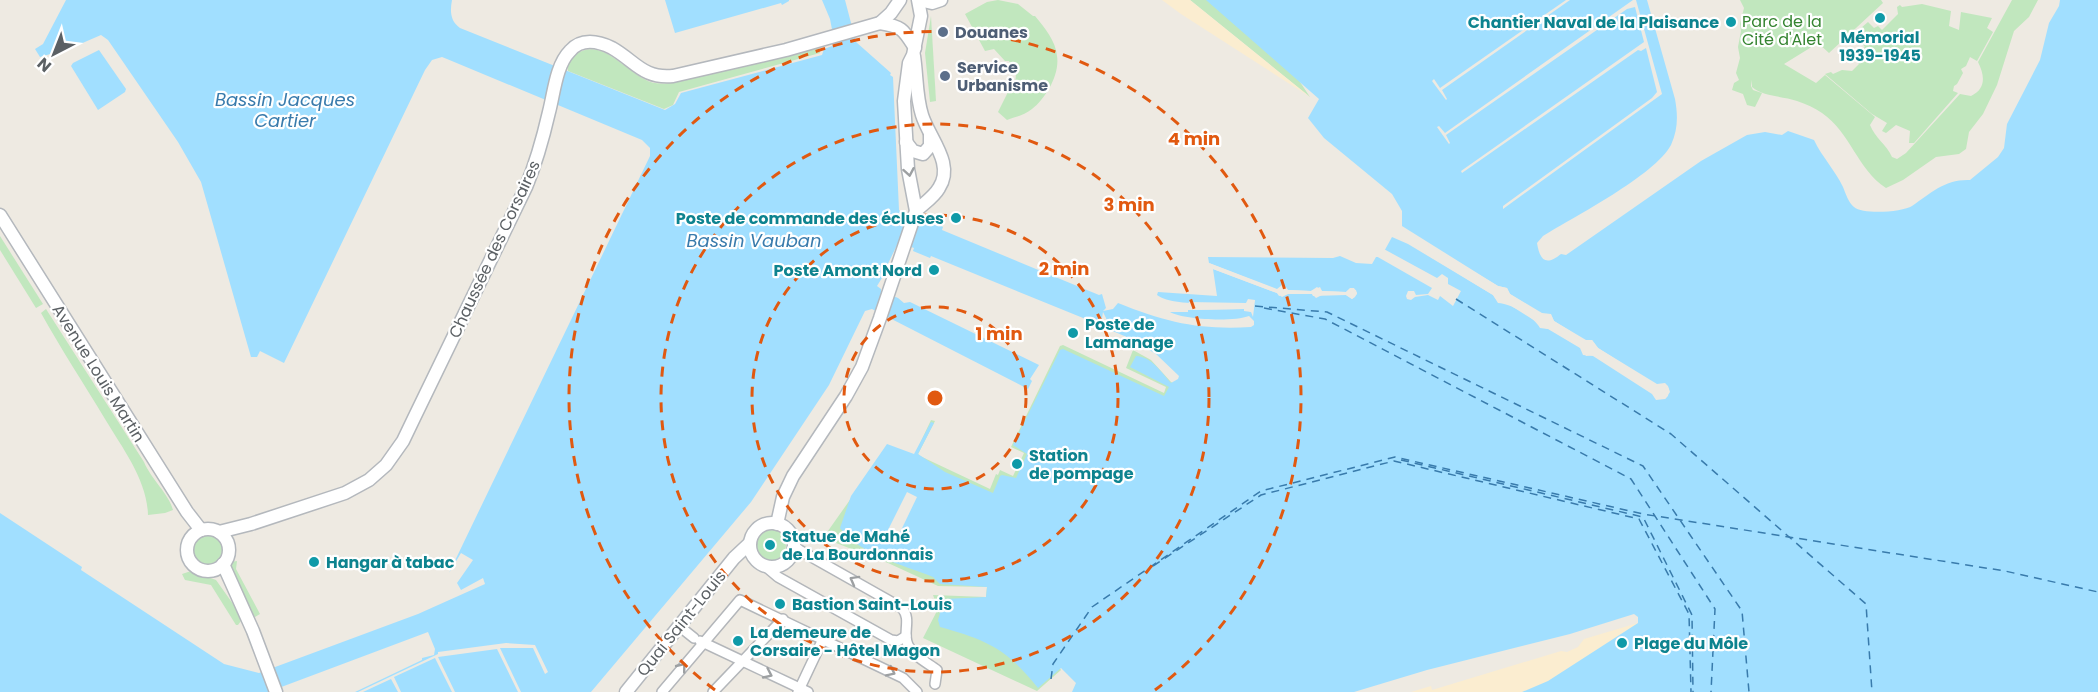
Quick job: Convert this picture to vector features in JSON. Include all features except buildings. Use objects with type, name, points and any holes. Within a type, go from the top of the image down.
[{"type":"street","points":[[777,524],[783,497],[793,476],[855,381],[880,318],[918,204],[908,169],[905,86],[921,16],[918,0],[937,1]]},
{"type":"street","points":[[877,24],[884,21],[902,1]]},
{"type":"street","points":[[921,16],[937,1]]},
{"type":"street","points":[[877,24],[892,24],[904,30],[914,52],[919,104],[930,134],[942,157],[944,167],[940,188],[918,204]]},
{"type":"street","name":"Chaussée des Corsaires","points":[[219,532],[327,499],[357,486],[377,474],[395,454],[416,416],[526,187],[539,152],[562,65],[572,49],[582,43],[598,43],[615,50],[642,71],[663,77],[786,50],[877,24]]},
{"type":"street","points":[[906,142],[913,151],[923,154],[930,146],[930,134]]},
{"type":"street","name":"Avenue Louis Martin","points":[[0,215],[182,504],[201,530]]},
{"type":"street","name":"Chaussée des Corsaires","points":[[228,545],[251,524]]},
{"type":"street","points":[[906,636],[898,640],[891,640],[778,577],[754,558],[750,543],[754,533],[765,524],[777,524],[788,531],[793,545],[801,551],[898,604],[908,617],[906,636],[908,646],[937,670],[935,684]]},
{"type":"street","points":[[210,529],[219,532],[228,545],[228,556],[218,567],[199,569],[193,565],[188,556],[189,539],[201,530],[210,529]]},
{"type":"street","name":"Quai Saint-Louis","points":[[626,692],[737,555],[750,543]]},
{"type":"street","points":[[765,566],[774,567],[784,564],[790,556],[793,545]]},
{"type":"street","name":"Quai Saint-Louis","points":[[737,555],[754,558]]},
{"type":"street","points":[[218,567],[238,599],[276,692]]},
{"type":"street","points":[[662,692],[699,640],[740,600],[903,678],[918,692]]},
{"type":"street","points":[[713,692],[783,619]]},
{"type":"street","points":[[679,626],[699,640],[802,691],[824,639]]},
{"type":"green space","points":[[998,0],[1018,4],[1035,16],[1052,40],[1057,56],[1054,78],[1042,99],[1029,111],[1007,120],[998,112],[1009,90],[1015,85],[1016,74],[1012,73],[1009,61],[1005,61],[994,49],[985,51],[965,14],[987,2]]},
{"type":"green space","points":[[1190,0],[1268,0],[1290,67],[1310,97]]},
{"type":"green space","name":"Parc de la Cité d'Alet","points":[[1740,0],[1881,0],[1883,3],[1829,53],[1818,43],[1784,64],[1816,83],[1825,75],[1875,117],[1870,125],[1872,130],[1892,157],[1897,159],[1906,153],[1960,94],[1971,96],[1982,86],[1983,77],[1978,62],[2012,0],[2038,0],[2029,17],[2014,31],[1997,85],[1983,114],[1969,132],[1966,149],[1959,154],[1936,157],[1903,180],[1886,188],[1868,171],[1840,130],[1819,111],[1797,101],[1768,95],[1757,90],[1752,87],[1752,80],[1751,86],[1753,90],[1762,93],[1755,107],[1747,105],[1743,94],[1732,90],[1734,83],[1739,80],[1736,73],[1740,58],[1738,47],[1744,8]]},
{"type":"green space","points":[[1922,4],[1951,11],[1949,26],[1959,30],[1961,12],[1992,18],[1987,28],[1993,32],[1977,61],[1970,57],[1966,66],[1961,69],[1963,73],[1953,91],[1958,93],[1914,143],[1909,143],[1910,131],[1896,125],[1886,133],[1882,131],[1887,123],[1872,114],[1825,74],[1831,72],[1833,74],[1842,70],[1852,71],[1859,64],[1854,54],[1865,47],[1854,34],[1868,22],[1874,28],[1878,26],[1882,30],[1898,14],[1897,7],[1900,5],[1902,7]]},
{"type":"green space","points":[[931,16],[936,101],[930,102],[925,53]]},
{"type":"green space","points":[[819,48],[820,53],[679,92],[673,105],[664,109],[568,71],[568,65],[575,55],[594,49],[612,57],[649,81],[666,83]]},
{"type":"green space","points":[[0,236],[43,304],[36,308],[0,250]]},
{"type":"green space","points":[[46,309],[168,498],[173,510],[148,515],[147,502],[139,477],[41,313]]},
{"type":"green space","points":[[1063,345],[1164,393],[1166,387],[1126,368],[1133,350],[1151,360],[1171,382],[1180,387],[992,585],[1053,657],[1061,670],[1037,691],[923,638],[938,609],[933,595],[986,597],[987,587],[938,586],[888,563],[823,538],[888,446],[914,456],[931,420],[935,421],[918,454],[920,456],[990,489],[1000,470],[1013,476],[1024,453],[1011,447],[1060,346]]},
{"type":"green space","points":[[770,529],[781,534],[786,545],[781,556],[770,561],[759,556],[754,545],[759,534]]},
{"type":"green space","points":[[206,533],[217,538],[222,549],[217,560],[206,565],[195,560],[190,549],[195,538]]},
{"type":"green space","points":[[237,561],[236,569],[260,614],[255,617],[228,572],[230,562]]},
{"type":"green space","points":[[191,571],[216,580],[243,618],[238,625],[211,585],[185,580],[182,574]]},
{"type":"sand","points":[[1162,0],[1190,0],[1310,97],[1181,14]]},
{"type":"sand","name":"Plage du Môle","points":[[1639,602],[1662,692],[1411,692],[1431,686],[1432,690],[1561,651],[1567,652],[1578,647],[1584,639],[1638,623]]},
{"type":"water","points":[[66,0],[452,0],[451,16],[460,28],[665,110],[675,104],[681,93],[822,55],[824,49],[835,45],[830,19],[822,0],[845,0],[856,42],[893,77],[899,210],[902,213],[924,223],[926,220],[941,226],[942,230],[1099,295],[1102,294],[1106,308],[1103,311],[1113,309],[1118,303],[1152,316],[1184,324],[1233,328],[1251,327],[1254,321],[1249,316],[1209,319],[1186,317],[1170,312],[1244,309],[1251,312],[1255,300],[1246,303],[1187,303],[1165,299],[1157,295],[1158,292],[1217,296],[1213,269],[1277,293],[1279,296],[1288,294],[1346,295],[1352,299],[1357,293],[1354,288],[1346,292],[1322,291],[1320,287],[1311,291],[1288,290],[1286,287],[1278,290],[1209,263],[1208,257],[1333,258],[1340,256],[1356,263],[1372,264],[1376,257],[1381,257],[1392,237],[1408,244],[1493,295],[1498,303],[1521,311],[1533,319],[1540,328],[1548,329],[1580,348],[1583,355],[1593,356],[1652,394],[1656,400],[1665,399],[1670,392],[1665,383],[1657,384],[1598,348],[1592,340],[1586,340],[1554,321],[1551,314],[1542,313],[1510,294],[1507,288],[1498,286],[1402,226],[1402,211],[1392,194],[1324,138],[1308,118],[1319,99],[1206,0],[1647,0],[1677,111],[1675,134],[1671,145],[1662,157],[1632,182],[1543,236],[1537,243],[1542,258],[1548,261],[1561,254],[1566,255],[1701,161],[1747,135],[1765,132],[1782,135],[1788,131],[1814,140],[1840,181],[1850,203],[1859,210],[1883,212],[1900,210],[1912,206],[1946,184],[1970,180],[1998,157],[2004,148],[2007,124],[2040,60],[2049,23],[2060,0],[2098,0],[2098,692],[1522,692],[1548,681],[1638,623],[1638,617],[1634,614],[1570,634],[1427,670],[1354,692],[1072,692],[1076,683],[1061,668],[1038,688],[1016,664],[995,648],[940,627],[938,620],[944,599],[986,597],[987,587],[940,584],[933,577],[882,558],[859,545],[840,528],[851,496],[887,444],[914,454],[931,422],[934,423],[918,454],[945,472],[993,493],[1000,476],[1016,478],[1027,454],[1013,445],[1060,350],[1063,349],[1164,396],[1169,387],[1130,367],[1136,356],[1151,362],[1171,383],[1179,376],[1156,354],[1136,341],[1108,329],[1103,312],[1102,318],[1091,324],[1088,320],[931,256],[930,258],[900,243],[877,286],[881,291],[904,303],[910,302],[1039,365],[1030,379],[1032,381],[1028,389],[872,309],[865,311],[829,385],[751,502],[591,692],[355,692],[422,658],[434,655],[435,649],[428,632],[268,692],[0,692],[0,513],[82,567],[81,570],[224,664],[259,673],[418,614],[485,584],[483,578],[461,590],[457,583],[473,560],[461,553],[449,573],[650,156],[650,148],[642,140],[442,57],[432,60],[425,70],[284,363],[260,351],[257,357],[251,357],[201,182],[178,142],[108,40],[101,35],[71,48],[40,57],[35,49],[43,44]]},
{"type":"water","points":[[665,0],[789,1],[782,5],[781,3],[675,33]]},
{"type":"water","points":[[99,50],[126,89],[125,92],[98,110],[71,66]]},
{"type":"pier","points":[[1566,0],[1570,0],[1442,90],[1446,100],[1432,81],[1434,79],[1440,88]]},
{"type":"pier","points":[[1636,0],[1662,94],[1503,209],[1503,206],[1652,98],[1657,92],[1646,48],[1638,50],[1462,173],[1461,171],[1644,42],[1635,7],[1627,9],[1446,135],[1449,144],[1437,127],[1439,126],[1445,133]]},
{"type":"pier","points":[[1400,228],[1498,286],[1507,288],[1510,294],[1542,314],[1551,315],[1554,321],[1586,341],[1592,340],[1598,348],[1656,385],[1665,384],[1669,389],[1668,396],[1665,399],[1656,399],[1652,393],[1593,355],[1586,356],[1581,348],[1549,329],[1540,327],[1537,322],[1505,302],[1498,302],[1493,295],[1393,234],[1494,293],[1499,300],[1506,300],[1538,319],[1542,326],[1550,327],[1582,346],[1586,353],[1594,353],[1653,391],[1657,397],[1664,397],[1666,394],[1667,390],[1664,386],[1655,387],[1597,350],[1591,343],[1585,343],[1552,323],[1549,316],[1541,316],[1508,296],[1504,290],[1497,289]]},
{"type":"pier","points":[[1382,248],[1437,278],[1442,274],[1448,278],[1448,284],[1461,291],[1453,306],[1440,296],[1438,300],[1428,295],[1407,299],[1408,291],[1414,291],[1416,295],[1428,294],[1432,288],[1376,256],[1382,254]]},
{"type":"pier","points":[[1209,263],[1277,289],[1282,285],[1288,290],[1311,291],[1317,287],[1322,291],[1346,292],[1351,288],[1356,290],[1357,294],[1352,299],[1346,295],[1322,295],[1316,298],[1312,294],[1288,294],[1282,297],[1277,293],[1213,269]]},
{"type":"pier","points":[[1248,299],[1255,300],[1253,317],[1251,312],[1244,311],[1244,309],[1188,310],[1188,307],[1244,306],[1251,309],[1250,302],[1246,306],[1188,305],[1189,302],[1246,303]]},
{"type":"pier","points":[[907,492],[917,497],[894,545],[883,540]]},
{"type":"pier","points":[[506,643],[535,645],[548,672],[545,674],[533,648],[500,648],[521,692],[518,692],[497,649],[438,657],[455,692],[452,692],[435,658],[394,677],[401,692],[398,692],[391,679],[363,692],[358,692],[438,652]]},
{"type":"ferry route","points":[[1456,299],[1671,434],[1866,604],[1872,692]]},
{"type":"ferry route","points":[[1255,306],[1327,312],[1643,466],[1742,611],[1749,692]]},
{"type":"ferry route","points":[[1264,308],[1325,319],[1631,479],[1715,609],[1711,692]]},
{"type":"ferry route","points":[[1051,679],[1053,664],[1092,607],[1261,491],[1395,457],[1643,514],[2005,571],[2098,592]]},
{"type":"ferry route","points":[[1401,460],[1643,517],[1692,615],[1693,692]]},
{"type":"ferry route","points":[[1153,566],[1261,495],[1394,461],[1639,519],[1689,614],[1691,692]]},
{"type":"place","name":"Mémorial 1939-1945","points":[[1880,18]]},
{"type":"place","name":"Chantier Naval de la Plaisance","points":[[1731,22]]},
{"type":"place","name":"Douanes","points":[[943,32]]},
{"type":"place","name":"Service Urbanisme","points":[[945,76]]},
{"type":"place","name":"Poste de commande des écluses","points":[[956,218]]},
{"type":"place","name":"Poste Amont Nord","points":[[934,270]]},
{"type":"place","name":"Poste de Lamanage","points":[[1073,333]]},
{"type":"place","name":"Station de pompage","points":[[1017,464]]},
{"type":"place","name":"Statue de Mahé de La Bourdonnais","points":[[770,545]]},
{"type":"place","name":"Hangar à tabac","points":[[314,562]]},
{"type":"place","name":"Bastion Saint-Louis","points":[[780,604]]},
{"type":"place","name":"La demeure de Corsaire - Hôtel Magon","points":[[738,641]]},
{"type":"place","name":"Plage du Môle","points":[[1622,643]]},
{"type":"water label","name":"Bassin Jacques Cartier","points":[[285,110]]},
{"type":"water label","name":"Bassin Vauban","points":[[754,241]]}]
